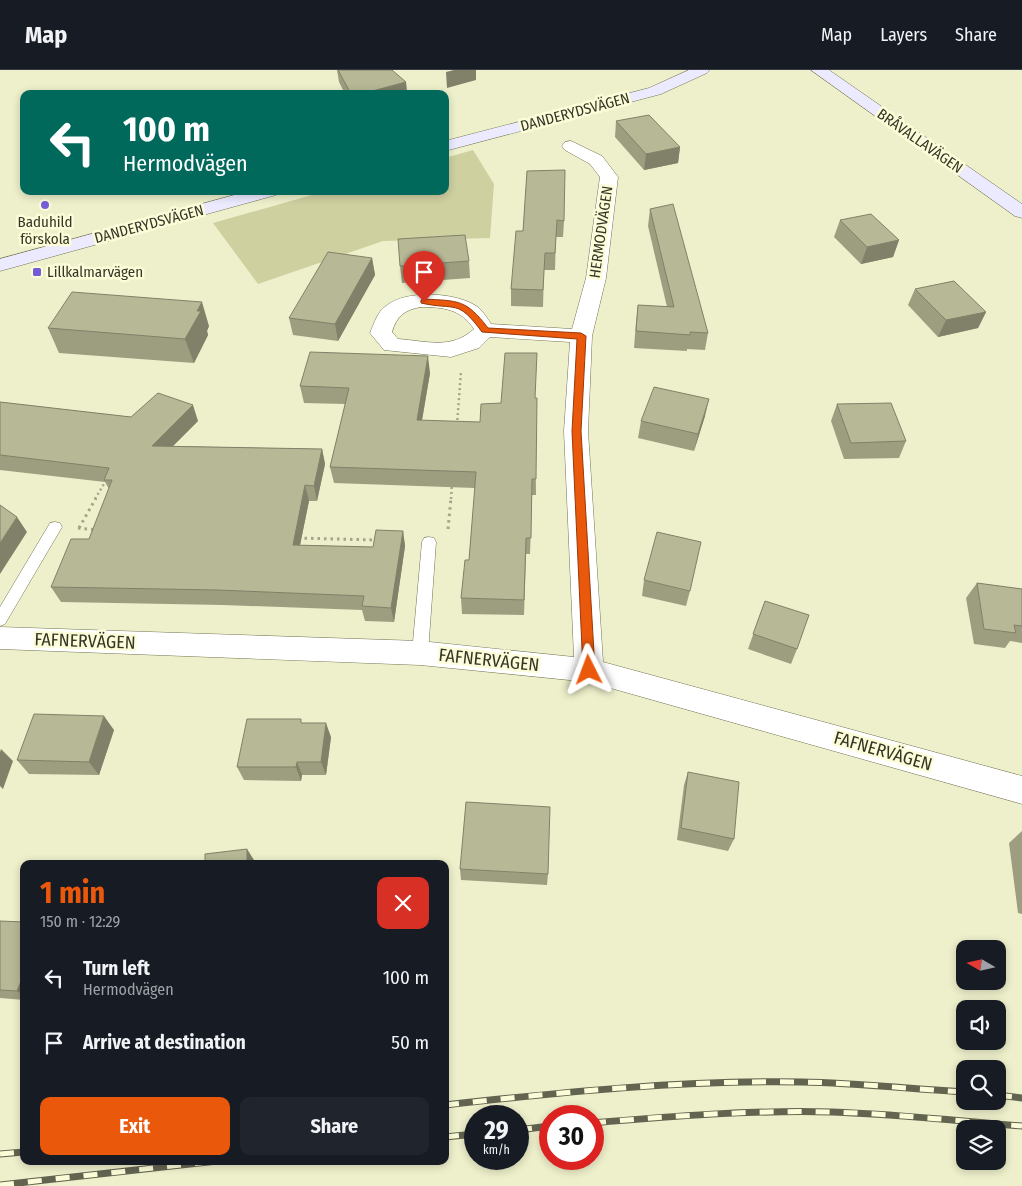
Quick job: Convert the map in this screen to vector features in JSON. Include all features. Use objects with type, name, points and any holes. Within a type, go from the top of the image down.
[{"type":"street","name":"DANDERYDSVÄGEN","points":[[449,145],[654,91],[702,70]]},
{"type":"street","name":"BRÅVALLAVÄGEN","points":[[819,70],[1022,212]]},
{"type":"street","name":"HERMODVÄGEN","points":[[571,146],[596,160],[609,177],[596,278],[581,336],[576,431],[589,670]]},
{"type":"street","name":"DANDERYDSVÄGEN","points":[[0,265],[255,195]]},
{"type":"street","points":[[485,330],[472,312],[457,304],[439,301],[408,302],[394,309],[385,319],[381,333],[392,345],[451,350],[471,343],[485,330],[581,336]]},
{"type":"street","name":"FAFNERVÄGEN","points":[[0,638],[420,653],[589,670],[1022,790]]},
{"type":"lane","points":[[0,620],[55,526]]},
{"type":"lane","points":[[420,653],[429,542]]},
{"type":"path","points":[[456,434],[463,346]]},
{"type":"path","points":[[79,528],[108,478]]},
{"type":"path","points":[[429,542],[448,532],[452,483]]},
{"type":"path","points":[[55,526],[104,530]]},
{"type":"path","points":[[294,538],[381,540]]},
{"type":"green space","points":[[473,150],[494,184],[490,238],[383,241],[258,284],[213,223],[312,195],[449,195],[449,157]]},
{"type":"building","points":[[338,70],[392,70],[406,82],[376,90],[349,90]]},
{"type":"building","points":[[649,115],[680,147],[646,154],[616,121]]},
{"type":"building","points":[[565,170],[564,221],[557,220],[555,253],[545,253],[543,290],[511,289],[516,231],[523,231],[527,171]]},
{"type":"building","points":[[673,204],[708,333],[690,332],[690,335],[636,331],[638,305],[674,307],[650,209]]},
{"type":"building","points":[[871,214],[899,240],[867,247],[840,220]]},
{"type":"building","points":[[465,235],[469,261],[400,266],[398,239]]},
{"type":"building","points":[[328,252],[372,258],[335,324],[289,318]]},
{"type":"building","points":[[954,281],[986,312],[946,320],[915,289]]},
{"type":"building","points":[[72,292],[202,302],[197,311],[201,311],[185,339],[48,328]]},
{"type":"building","points":[[310,352],[428,356],[417,420],[480,422],[481,404],[501,403],[505,353],[537,353],[535,398],[537,398],[536,479],[532,479],[531,538],[526,538],[524,600],[461,598],[465,560],[469,560],[476,472],[330,467],[349,388],[300,386]]},
{"type":"building","points":[[654,387],[709,399],[698,434],[641,421]]},
{"type":"building","points":[[158,393],[193,405],[152,446],[322,449],[314,486],[305,485],[293,545],[373,547],[376,530],[403,531],[391,608],[362,606],[364,596],[217,590],[51,587],[71,539],[89,539],[112,480],[104,480],[109,468],[0,455],[0,402],[131,417]]},
{"type":"building","points":[[891,403],[906,441],[851,443],[837,404]]},
{"type":"building","points":[[0,505],[17,517],[0,543]]},
{"type":"building","points":[[657,532],[701,542],[690,591],[644,580]]},
{"type":"building","points":[[977,583],[1022,589],[1022,626],[1014,625],[1016,633],[984,629]]},
{"type":"building","points":[[765,601],[809,615],[797,649],[753,634]]},
{"type":"building","points":[[34,714],[104,716],[89,762],[17,760]]},
{"type":"building","points":[[247,719],[301,719],[301,723],[326,723],[321,762],[297,762],[296,767],[237,767]]},
{"type":"building","points":[[688,772],[739,782],[734,839],[681,828]]},
{"type":"building","points":[[466,802],[550,807],[548,874],[460,869]]},
{"type":"building","points":[[247,849],[247,860],[205,860],[205,854]]},
{"type":"building","points":[[0,921],[20,922],[20,984],[17,991],[0,990]]},
{"type":"railway","points":[[449,1105],[578,1091],[713,1083],[822,1083],[956,1091]]},
{"type":"railway","points":[[1006,1096],[1022,1098]]},
{"type":"railway","points":[[604,1122],[712,1114],[832,1112],[1022,1126]]},
{"type":"railway","points":[[529,1129],[539,1127]]},
{"type":"railway","points":[[449,1137],[464,1135]]},
{"type":"railway","points":[[0,1154],[20,1152]]},
{"type":"railway","points":[[0,1185],[181,1165]]},
{"type":"place","name":"Baduhild förskola","points":[[45,205]]},
{"type":"place","name":"Lillkalmarvägen","points":[[37,272]]},
{"type":"route","points":[[424,302],[439,301],[457,304],[472,312],[485,330],[581,336],[576,431],[589,670]]}]
